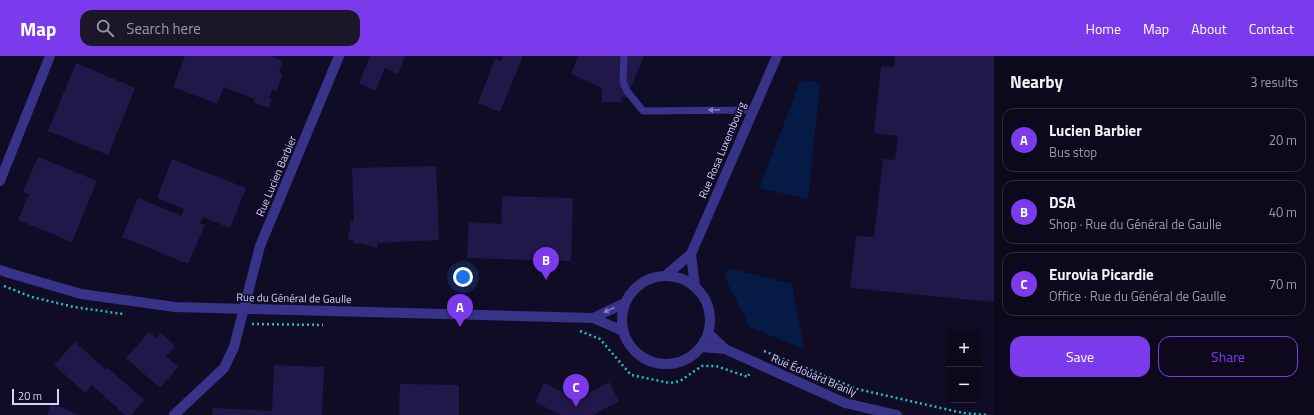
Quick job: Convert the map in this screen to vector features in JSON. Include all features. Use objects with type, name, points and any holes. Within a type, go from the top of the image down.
[{"type":"street","points":[[0,181],[50,56]]},
{"type":"street","name":"Rue Lucien Barbier","points":[[174,415],[224,368],[234,347],[260,246],[339,56]]},
{"type":"street","name":"Rue Rosa Luxembourg","points":[[665,276],[691,254],[777,56]]},
{"type":"street","points":[[691,254],[695,287]]},
{"type":"street","name":"Rue du Général de Gaulle","points":[[0,270],[81,294],[175,307],[593,318],[623,331]]},
{"type":"street","points":[[665,276],[682,279],[695,287],[707,304],[710,319],[708,333],[701,347],[688,358],[674,364],[656,364],[642,358],[629,345],[623,331],[621,317],[625,303],[637,287],[650,279],[665,276]]},
{"type":"street","name":"Rue du Général de Gaulle","points":[[593,318],[625,303]]},
{"type":"street","name":"Rue Édouard Branly","points":[[708,333],[725,349],[845,403],[897,415]]},
{"type":"street","name":"Rue Édouard Branly","points":[[701,347],[725,349]]},
{"type":"lane","points":[[624,56],[623,82],[627,91],[643,111],[753,110]]},
{"type":"path","points":[[0,285],[32,297],[74,307],[128,315]]},
{"type":"path","points":[[240,323],[327,325]]},
{"type":"path","points":[[578,330],[600,339],[630,375],[670,383],[680,381],[702,366],[716,366],[748,377],[760,350],[857,388],[963,412],[986,415]]},
{"type":"water","points":[[801,80],[820,83],[808,199],[759,188]]},
{"type":"water","points":[[728,268],[792,284],[804,349],[750,327],[725,278]]},
{"type":"building","points":[[185,56],[271,56],[283,61],[279,71],[283,74],[276,91],[272,89],[269,98],[272,99],[269,108],[253,102],[255,99],[224,87],[217,104],[173,87]]},
{"type":"building","points":[[370,56],[405,56],[398,74],[385,68],[375,91],[359,83]]},
{"type":"building","points":[[503,56],[523,56],[500,112],[478,103],[495,58],[501,61]]},
{"type":"building","points":[[578,56],[644,56],[626,98],[622,96],[621,102],[602,102],[602,88],[571,74]]},
{"type":"building","points":[[895,56],[994,56],[994,302],[850,288],[856,236],[874,237],[883,159],[895,160],[898,136],[874,133],[881,66],[894,67]]},
{"type":"building","points":[[76,63],[135,88],[108,155],[48,131]]},
{"type":"building","points":[[38,157],[97,181],[72,242],[18,220],[29,194],[23,192]]},
{"type":"building","points":[[172,159],[246,188],[230,228],[203,217],[200,223],[205,225],[188,264],[122,237],[138,198],[182,216],[184,209],[157,198]]},
{"type":"building","points":[[436,166],[439,240],[378,243],[377,248],[360,243],[354,244],[353,241],[348,240],[351,221],[354,221],[352,168]]},
{"type":"building","points":[[502,196],[573,198],[571,261],[467,258],[469,222],[501,224]]},
{"type":"building","points":[[149,332],[156,338],[161,333],[175,346],[166,356],[178,367],[160,388],[126,358]]},
{"type":"building","points":[[75,342],[106,370],[108,368],[144,400],[131,415],[125,415],[92,385],[85,393],[54,365]]},
{"type":"building","points":[[274,365],[324,367],[322,415],[212,415],[213,408],[272,411]]},
{"type":"building","points":[[609,382],[619,401],[593,415],[561,415],[535,402],[544,383],[577,399]]},
{"type":"building","points":[[400,384],[459,385],[459,415],[399,415]]},
{"type":"building","points":[[51,403],[79,415],[47,415]]},
{"type":"place","name":"DSA","points":[[546,280]]},
{"type":"place","name":"Lucien Barbier","points":[[460,327]]},
{"type":"place","name":"Eurovia Picardie","points":[[576,407]]}]
